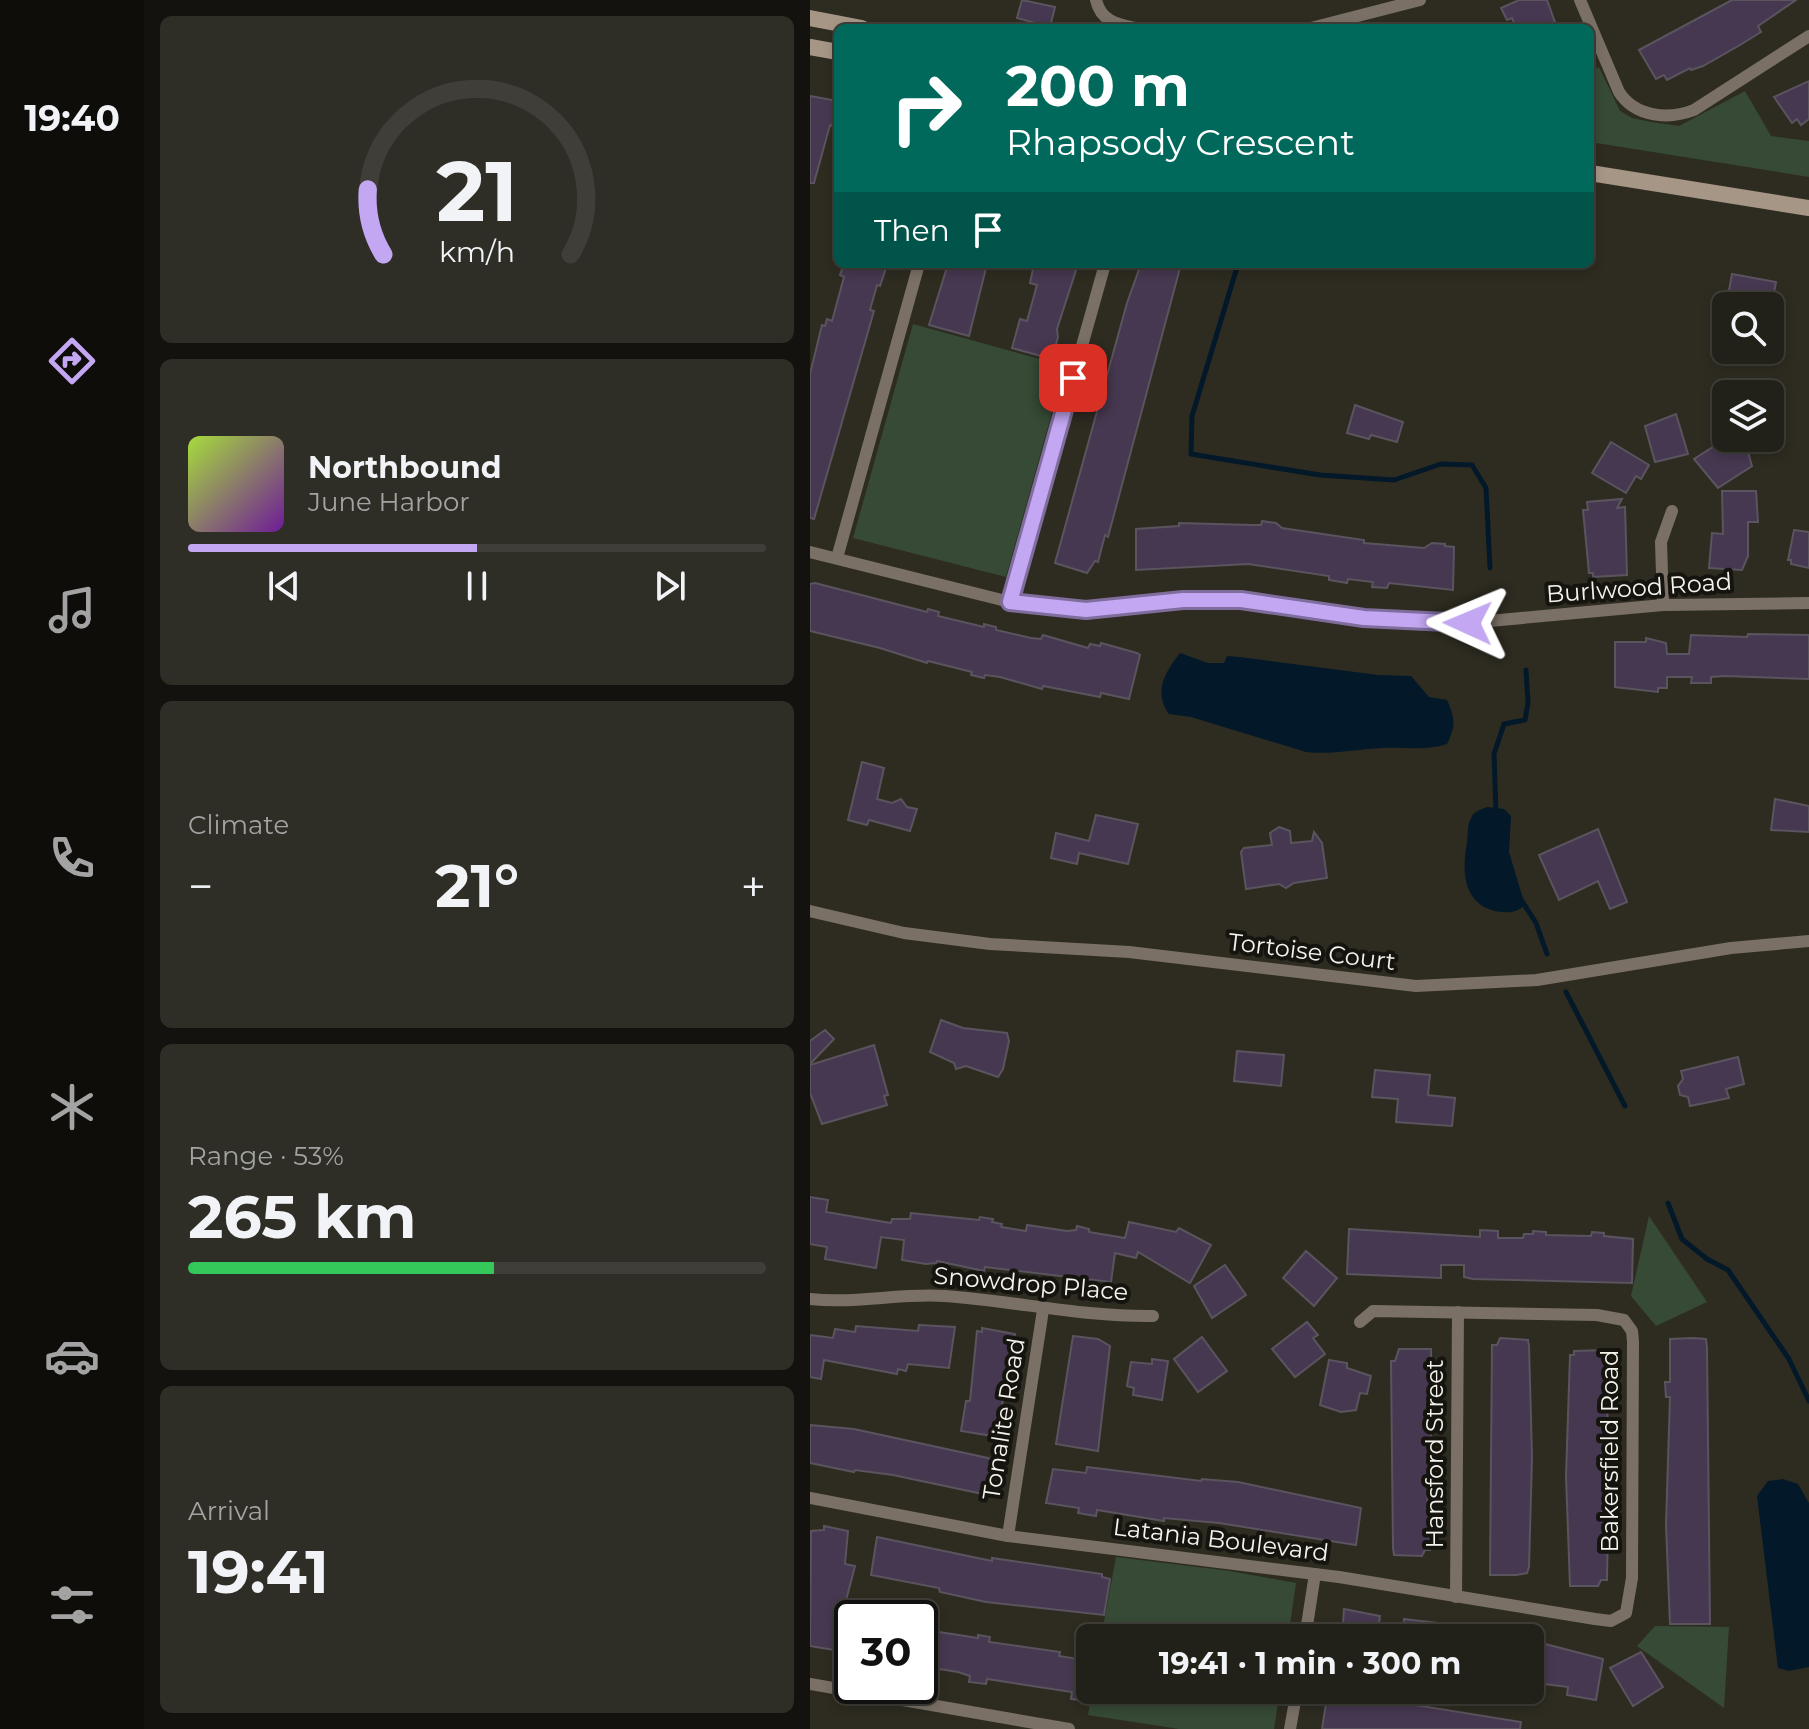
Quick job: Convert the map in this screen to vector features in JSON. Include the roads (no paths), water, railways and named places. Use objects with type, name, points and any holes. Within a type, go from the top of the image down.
[{"type":"main road","points":[[810,18],[841,24]]},
{"type":"main road","points":[[810,47],[834,51]]},
{"type":"main road","points":[[1594,174],[1809,208]]},
{"type":"street","points":[[1096,0],[1101,14],[1121,24]]},
{"type":"street","points":[[1327,24],[1420,0]]},
{"type":"street","points":[[1580,0],[1590,24]]},
{"type":"street","points":[[1594,33],[1626,104],[1649,113],[1680,115],[1694,110],[1809,36]]},
{"type":"street","points":[[837,558],[918,268]]},
{"type":"street","points":[[1010,602],[1104,268]]},
{"type":"street","points":[[1663,605],[1661,542],[1672,511]]},
{"type":"street","name":"Burlwood Road","points":[[810,552],[1010,602],[1086,610],[1183,600],[1241,600],[1364,618],[1468,623],[1663,605],[1809,603]]},
{"type":"street","name":"Tortoise Court","points":[[810,911],[904,933],[990,944],[1129,952],[1416,986],[1537,980],[1731,948],[1809,941]]},
{"type":"street","name":"Snowdrop Place","points":[[810,1299],[873,1301],[947,1296],[1043,1310],[1153,1316]]},
{"type":"street","name":"Tonalite Road","points":[[1008,1536],[1043,1310]]},
{"type":"street","name":"Bakersfield Road","points":[[1360,1322],[1373,1311],[1611,1316],[1624,1320],[1632,1331],[1632,1578],[1626,1613]]},
{"type":"street","name":"Hansford Street","points":[[1456,1597],[1458,1312]]},
{"type":"street","name":"Latania Boulevard","points":[[810,1498],[1008,1536],[1315,1574],[1611,1621],[1626,1613]]},
{"type":"street","points":[[1307,1624],[1315,1574]]},
{"type":"street","points":[[810,1684],[1069,1729]]},
{"type":"street","points":[[1290,1729],[1294,1704]]},
{"type":"water","points":[[1180,653],[1208,663],[1224,663],[1227,656],[1378,675],[1411,676],[1429,697],[1447,700],[1453,717],[1452,732],[1447,744],[1431,747],[1315,753],[1191,717],[1169,714],[1161,690],[1170,667]]},
{"type":"water","points":[[1487,807],[1504,809],[1511,816],[1509,852],[1525,905],[1514,912],[1501,912],[1479,904],[1472,896],[1465,877],[1469,824],[1474,814]]},
{"type":"water","points":[[1783,1479],[1798,1484],[1809,1503],[1809,1667],[1789,1671],[1778,1668],[1757,1496],[1768,1481]]},
{"type":"waterway","points":[[1237,268],[1192,416],[1191,454],[1320,475],[1394,480],[1441,464],[1472,465],[1486,488],[1490,568]]},
{"type":"waterway","points":[[1496,812],[1494,754],[1504,724],[1525,720],[1528,703],[1526,670]]},
{"type":"waterway","points":[[1522,901],[1536,923],[1547,954]]},
{"type":"waterway","points":[[1566,992],[1625,1106]]},
{"type":"waterway","points":[[1668,1203],[1682,1239],[1707,1259],[1728,1270],[1789,1359],[1809,1401]]}]
